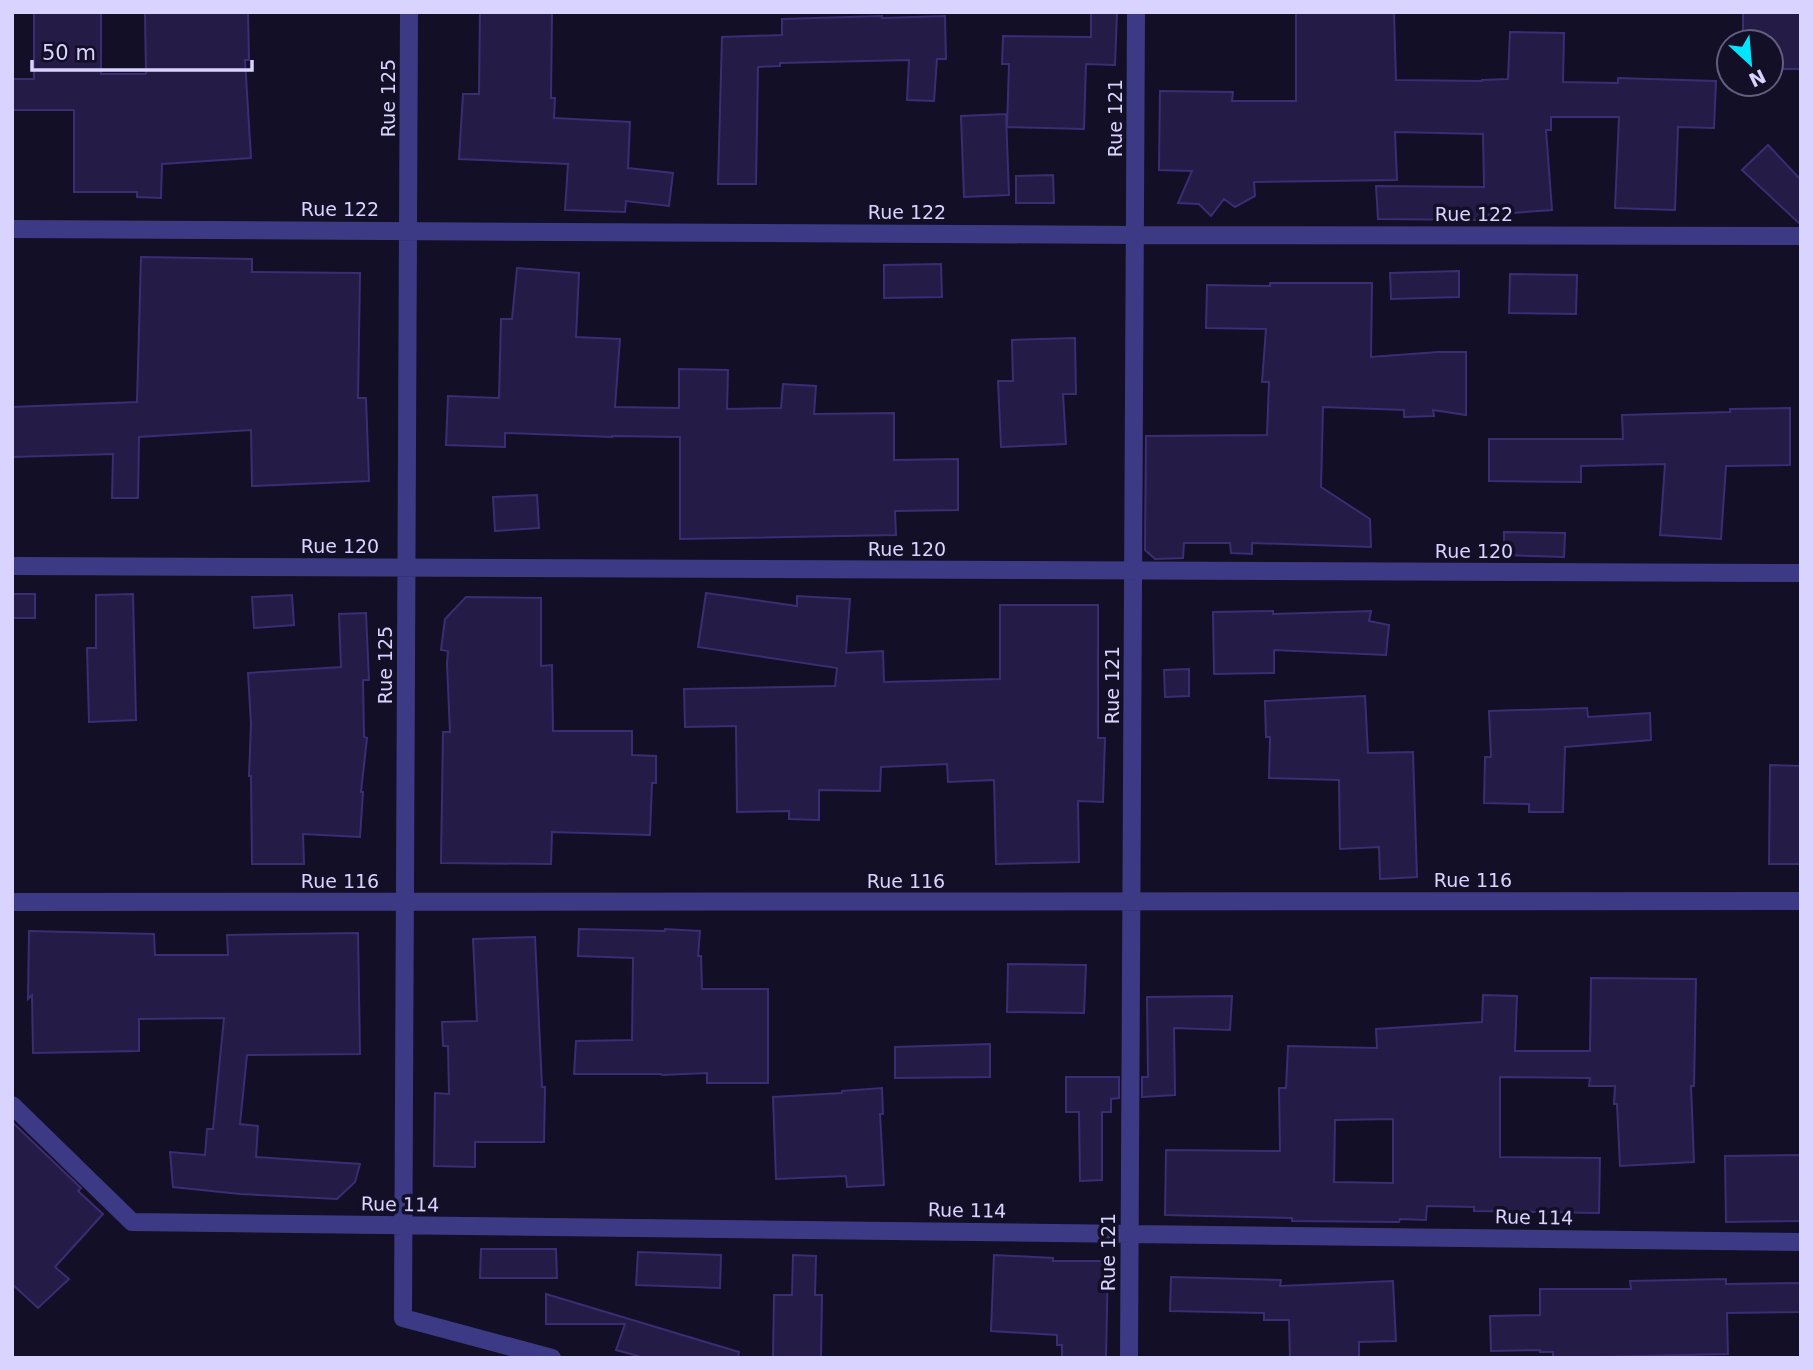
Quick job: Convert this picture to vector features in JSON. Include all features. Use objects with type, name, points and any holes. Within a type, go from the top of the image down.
[{"type":"street","name":"Rue 125","points":[[409,12],[403,1318],[552,1358]]},
{"type":"street","name":"Rue 121","points":[[1129,1358],[1136,12]]},
{"type":"street","name":"Rue 122","points":[[12,229],[1801,236]]},
{"type":"street","name":"Rue 120","points":[[12,566],[1801,573]]},
{"type":"street","name":"Rue 116","points":[[12,902],[1801,901]]},
{"type":"street","name":"Rue 114","points":[[12,1105],[132,1222],[1801,1242]]},
{"type":"building","points":[[34,12],[101,12],[101,74],[146,74],[145,12],[248,12],[249,60],[245,60],[251,158],[162,164],[161,198],[137,197],[137,192],[74,192],[74,110],[12,110],[12,79],[34,79]]},
{"type":"building","points":[[480,12],[552,12],[551,98],[555,98],[554,118],[630,122],[628,168],[673,173],[669,206],[626,201],[625,212],[565,210],[568,164],[459,159],[463,94],[479,94]]},
{"type":"building","points":[[1091,12],[1117,12],[1115,65],[1086,64],[1084,129],[1007,127],[1009,64],[1002,64],[1003,36],[1091,37]]},
{"type":"building","points":[[1296,12],[1394,12],[1396,80],[1508,79],[1510,32],[1564,33],[1563,82],[1618,83],[1618,78],[1715,81],[1714,128],[1678,127],[1675,210],[1615,208],[1619,117],[1551,117],[1551,130],[1546,130],[1552,210],[1486,215],[1486,220],[1378,219],[1376,186],[1484,187],[1483,134],[1395,132],[1397,180],[1254,182],[1255,196],[1235,207],[1224,199],[1211,216],[1199,204],[1178,203],[1192,171],[1159,170],[1160,91],[1233,92],[1232,101],[1296,101]]},
{"type":"building","points":[[1743,12],[1801,12],[1801,69],[1785,69],[1785,28],[1743,28]]},
{"type":"building","points":[[945,16],[946,59],[937,59],[934,101],[907,100],[909,60],[780,63],[780,66],[758,67],[756,184],[718,184],[722,37],[782,35],[782,19]]},
{"type":"building","points":[[1006,114],[1009,195],[964,197],[961,116]]},
{"type":"building","points":[[1768,145],[1801,180],[1801,225],[1742,170]]},
{"type":"building","points":[[1053,175],[1054,203],[1016,203],[1016,176]]},
{"type":"building","points":[[141,257],[252,259],[252,272],[360,273],[358,398],[366,398],[369,481],[252,486],[251,430],[139,437],[138,498],[112,498],[113,454],[12,457],[12,407],[137,402]]},
{"type":"building","points":[[941,264],[942,297],[884,298],[884,265]]},
{"type":"building","points":[[517,268],[579,273],[576,337],[620,339],[615,407],[679,408],[679,369],[728,370],[727,409],[781,408],[783,384],[816,386],[814,414],[894,413],[894,460],[958,459],[958,510],[895,511],[896,535],[680,539],[680,437],[505,433],[505,447],[446,445],[448,396],[499,398],[501,319],[512,319]]},
{"type":"building","points":[[1459,271],[1459,297],[1391,299],[1390,273]]},
{"type":"building","points":[[1510,274],[1577,275],[1576,314],[1509,313]]},
{"type":"building","points":[[1270,283],[1372,283],[1371,357],[1466,352],[1466,415],[1433,410],[1434,416],[1404,417],[1404,410],[1323,407],[1321,487],[1370,519],[1371,547],[1252,543],[1252,554],[1231,553],[1230,543],[1184,543],[1183,558],[1155,559],[1145,550],[1146,436],[1267,435],[1269,382],[1262,382],[1266,329],[1206,328],[1207,285],[1270,286]]},
{"type":"building","points":[[1075,338],[1076,394],[1063,394],[1066,444],[1001,447],[998,381],[1013,381],[1012,340]]},
{"type":"building","points":[[1790,408],[1790,465],[1726,466],[1721,539],[1660,535],[1665,464],[1581,466],[1581,482],[1489,481],[1489,439],[1623,439],[1622,415]]},
{"type":"building","points":[[537,495],[539,528],[495,531],[493,497]]},
{"type":"building","points":[[1504,532],[1565,533],[1564,557],[1504,555]]},
{"type":"building","points":[[706,593],[797,606],[797,596],[850,599],[846,653],[883,651],[884,682],[1000,679],[1000,605],[1098,605],[1098,738],[1105,738],[1103,802],[1078,801],[1079,862],[996,864],[994,780],[948,782],[947,764],[881,767],[880,791],[819,790],[819,820],[789,819],[789,811],[737,812],[736,726],[685,727],[684,689],[835,686],[837,668],[698,647]]},
{"type":"building","points":[[12,594],[35,594],[35,618],[12,618]]},
{"type":"building","points":[[133,594],[136,720],[89,722],[87,648],[96,648],[96,595]]},
{"type":"building","points":[[292,595],[294,625],[254,628],[252,597]]},
{"type":"building","points":[[466,597],[541,598],[541,666],[552,665],[553,731],[632,731],[632,755],[656,756],[650,835],[552,832],[551,864],[441,863],[443,732],[450,732],[448,651],[441,650],[445,619]]},
{"type":"building","points":[[1273,611],[1273,614],[1371,611],[1369,621],[1389,625],[1386,655],[1274,650],[1274,673],[1214,674],[1213,612]]},
{"type":"building","points":[[366,613],[369,680],[363,680],[364,737],[367,738],[361,792],[360,837],[303,834],[304,864],[252,864],[248,673],[341,667],[339,614]]},
{"type":"building","points":[[1189,669],[1189,696],[1165,697],[1164,670]]},
{"type":"building","points":[[1365,696],[1368,753],[1413,752],[1417,877],[1380,879],[1379,847],[1340,849],[1339,780],[1269,778],[1270,737],[1266,737],[1265,701]]},
{"type":"building","points":[[1587,708],[1588,717],[1650,713],[1651,740],[1565,747],[1563,812],[1529,812],[1529,804],[1484,803],[1485,757],[1491,757],[1489,711]]},
{"type":"building","points":[[1770,765],[1801,766],[1801,864],[1769,864]]},
{"type":"building","points":[[579,929],[700,931],[698,956],[701,956],[702,989],[768,989],[768,1083],[707,1083],[707,1073],[574,1074],[576,1041],[632,1040],[633,958],[578,956]]},
{"type":"building","points":[[29,931],[154,934],[155,955],[228,955],[227,935],[358,933],[360,1054],[247,1055],[240,1124],[258,1126],[256,1157],[360,1164],[355,1182],[337,1199],[173,1187],[170,1152],[205,1155],[207,1129],[213,1129],[224,1018],[139,1019],[139,1051],[33,1053],[32,995],[28,999]]},
{"type":"building","points":[[535,937],[542,1087],[545,1087],[544,1142],[475,1142],[475,1167],[434,1166],[435,1093],[449,1094],[448,1046],[443,1046],[442,1022],[477,1021],[473,939]]},
{"type":"building","points":[[1008,964],[1086,965],[1084,1013],[1007,1012]]},
{"type":"building","points":[[1591,978],[1696,979],[1694,1086],[1691,1086],[1694,1162],[1620,1166],[1617,1104],[1614,1104],[1615,1086],[1589,1086],[1590,1078],[1500,1077],[1500,1157],[1600,1158],[1599,1213],[1474,1211],[1474,1207],[1427,1206],[1426,1220],[1400,1219],[1399,1222],[1292,1221],[1292,1218],[1165,1215],[1166,1150],[1280,1151],[1279,1088],[1286,1088],[1288,1046],[1377,1048],[1376,1029],[1482,1022],[1483,995],[1517,996],[1515,1051],[1590,1051]],"holes":[[[1393,1119],[1393,1183],[1334,1182],[1335,1120]]]},
{"type":"building","points":[[1232,996],[1230,1030],[1174,1028],[1175,1095],[1142,1097],[1142,1077],[1148,1077],[1147,997]]},
{"type":"building","points":[[990,1044],[990,1077],[895,1078],[895,1047]]},
{"type":"building","points":[[1066,1077],[1119,1077],[1119,1098],[1111,1099],[1111,1112],[1102,1112],[1102,1180],[1080,1181],[1079,1112],[1066,1112]]},
{"type":"building","points":[[882,1088],[883,1114],[880,1114],[884,1185],[847,1187],[846,1176],[776,1179],[773,1097]]},
{"type":"building","points":[[12,1122],[81,1188],[78,1191],[103,1214],[55,1267],[69,1279],[38,1308],[12,1284]]},
{"type":"building","points":[[1801,1155],[1801,1221],[1726,1222],[1725,1156]]},
{"type":"building","points":[[481,1249],[556,1249],[557,1278],[480,1278]]},
{"type":"building","points":[[638,1252],[721,1255],[720,1288],[636,1285]]},
{"type":"building","points":[[793,1255],[816,1256],[815,1295],[822,1295],[821,1358],[773,1358],[774,1295],[792,1295]]},
{"type":"building","points":[[994,1255],[1053,1258],[1053,1261],[1108,1261],[1106,1358],[1062,1358],[1062,1345],[1057,1345],[1057,1335],[991,1331]]},
{"type":"building","points":[[1171,1277],[1281,1280],[1280,1286],[1393,1281],[1396,1341],[1359,1342],[1359,1358],[1290,1358],[1289,1320],[1264,1320],[1264,1313],[1170,1311]]},
{"type":"building","points":[[1726,1279],[1726,1284],[1801,1283],[1801,1312],[1727,1313],[1728,1354],[1553,1358],[1553,1352],[1540,1350],[1491,1351],[1490,1316],[1540,1315],[1540,1289],[1631,1289],[1630,1281]]},
{"type":"building","points":[[546,1294],[739,1352],[738,1358],[645,1358],[616,1350],[625,1324],[546,1324]]}]
